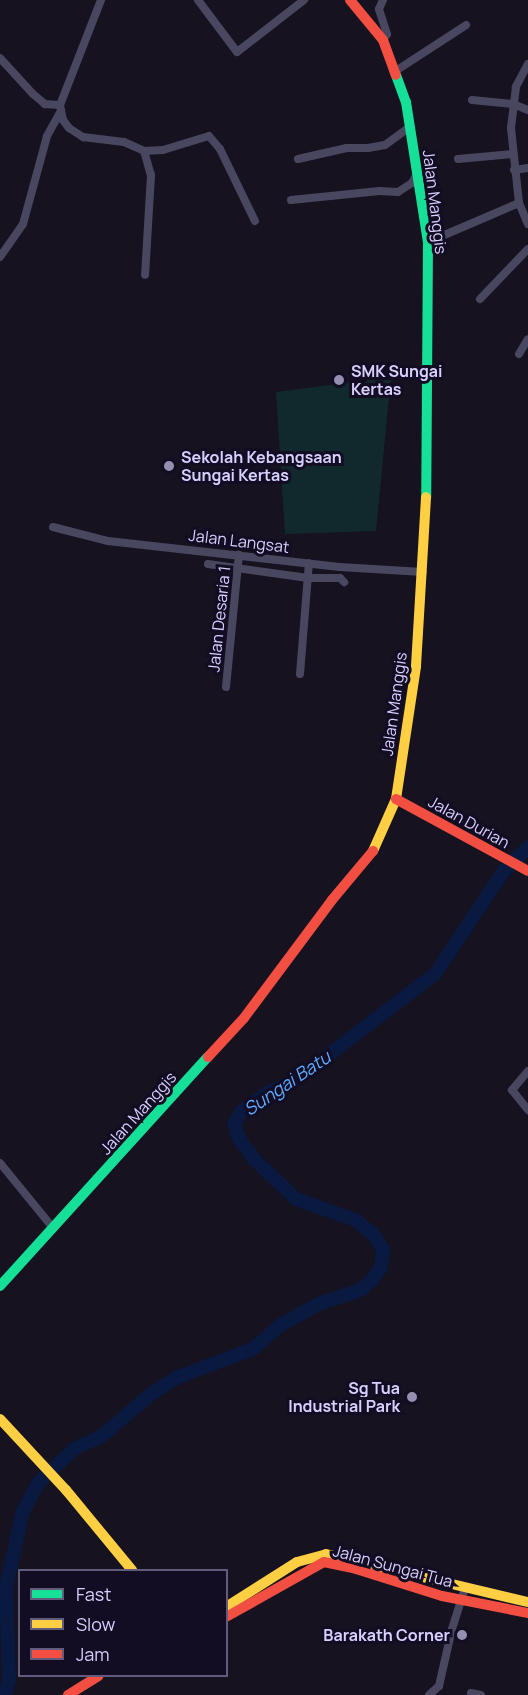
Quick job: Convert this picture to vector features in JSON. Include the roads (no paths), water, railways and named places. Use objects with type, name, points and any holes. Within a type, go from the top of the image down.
[{"type":"street","points":[[0,257],[23,224],[47,136],[61,108],[101,0]]},
{"type":"street","points":[[198,0],[237,52],[304,0]]},
{"type":"street","name":"Jalan Manggis","points":[[0,1286],[244,1018],[332,900],[374,849],[396,799],[416,666],[423,572],[428,443],[428,242],[406,102],[382,40],[350,0]]},
{"type":"street","points":[[382,40],[387,34],[379,9],[383,0]]},
{"type":"street","points":[[394,72],[466,25]]},
{"type":"street","points":[[0,58],[45,104],[61,108]]},
{"type":"street","points":[[528,64],[519,78],[513,105],[512,154],[519,203],[528,224]]},
{"type":"street","points":[[472,100],[513,105],[528,110]]},
{"type":"street","points":[[61,108],[63,120],[76,133],[104,141],[124,142],[144,151],[163,150],[209,136],[220,149],[255,221]]},
{"type":"street","points":[[298,159],[347,148],[385,145],[410,127]]},
{"type":"street","points":[[144,151],[151,175],[145,275]]},
{"type":"street","points":[[458,159],[512,154]]},
{"type":"street","points":[[514,170],[528,165]]},
{"type":"street","points":[[291,200],[380,191],[398,192],[412,183],[417,173]]},
{"type":"street","points":[[428,242],[519,203],[528,205]]},
{"type":"street","points":[[480,299],[528,249]]},
{"type":"street","points":[[519,354],[528,339]]},
{"type":"street","name":"Jalan Langsat","points":[[52,527],[108,541],[309,563],[423,572]]},
{"type":"street","name":"Jalan Desaria 1","points":[[226,687],[239,555]]},
{"type":"street","points":[[300,674],[309,563]]},
{"type":"street","points":[[208,564],[308,578],[340,578],[344,582]]},
{"type":"street","name":"Jalan Durian","points":[[396,799],[528,871]]},
{"type":"street","points":[[528,1071],[512,1090],[528,1110]]},
{"type":"street","points":[[0,1163],[53,1228]]},
{"type":"street","points":[[0,1419],[66,1490],[131,1569]]},
{"type":"street","name":"Jalan Sungai Tua","points":[[228,1605],[297,1562],[326,1554],[528,1602]]},
{"type":"street","name":"Jalan Sungai Tua","points":[[228,1616],[310,1568],[324,1563],[348,1567],[458,1599],[528,1613]]},
{"type":"street","points":[[429,1695],[440,1686],[456,1616],[460,1587]]},
{"type":"street","points":[[68,1695],[97,1677]]},
{"type":"street","points":[[471,1693],[481,1695]]},
{"type":"waterway","name":"Sungai Batu","points":[[5,1695],[9,1681],[6,1587],[23,1511],[39,1482],[74,1449],[102,1436],[151,1394],[178,1377],[253,1349],[282,1324],[321,1303],[361,1290],[373,1279],[381,1267],[383,1250],[373,1234],[355,1220],[296,1199],[254,1159],[239,1139],[234,1124],[241,1112],[267,1093],[297,1079],[436,973],[503,872],[528,847]]},
{"type":"place","name":"SMK Sungai Kertas","points":[[339,380]]},
{"type":"place","name":"Sekolah Kebangsaan Sungai Kertas","points":[[169,466]]},
{"type":"place","name":"Sg Tua Industrial Park","points":[[412,1397]]},
{"type":"place","name":"Barakath Corner","points":[[462,1635]]}]
